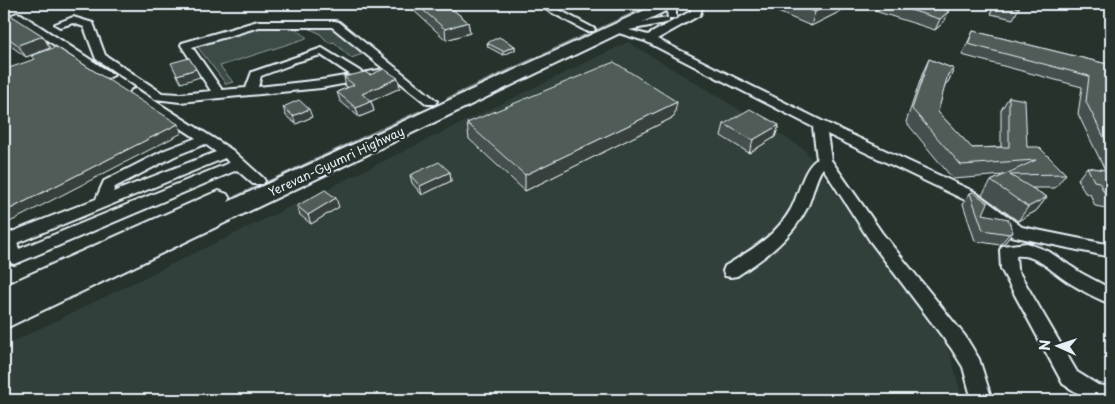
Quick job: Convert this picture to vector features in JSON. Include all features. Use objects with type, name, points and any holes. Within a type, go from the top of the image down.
[{"type":"highway","name":"Yerevan-Gyumri Highway","points":[[4,300],[432,106],[590,29],[646,4]]},
{"type":"highway","name":"Yerevan-Gyumri Highway","points":[[4,300],[258,181],[616,29],[669,11]]},
{"type":"street","points":[[541,4],[590,29]]},
{"type":"street","points":[[649,39],[696,13],[698,4]]},
{"type":"street","points":[[4,21],[17,16],[67,47],[206,139],[227,154],[258,181]]},
{"type":"street","points":[[60,24],[73,20],[89,25],[100,57],[159,96],[180,98],[321,84],[393,71]]},
{"type":"street","points":[[218,93],[186,45],[258,24],[335,24],[393,71],[432,106]]},
{"type":"street","points":[[616,29],[649,39],[819,126],[970,196],[1017,232],[1084,244],[1111,251]]},
{"type":"street","points":[[49,54],[67,47]]},
{"type":"street","points":[[251,90],[256,74],[322,51],[362,77]]},
{"type":"street","points":[[819,126],[824,160],[876,237],[958,342],[972,364],[982,400]]},
{"type":"street","points":[[102,202],[109,184],[170,153],[206,139]]},
{"type":"street","points":[[227,154],[210,158],[6,241],[14,258],[239,164]]},
{"type":"street","points":[[731,271],[773,242],[795,215],[809,187],[814,168],[824,160]]},
{"type":"street","points":[[1084,244],[1111,240]]},
{"type":"street","points":[[1111,297],[1075,278],[1042,255],[1027,250],[1008,250],[1009,269],[1070,378],[1094,393],[1111,396]]},
{"type":"shaded area","points":[[652,4],[662,4],[451,101],[445,100],[447,98]]},
{"type":"shaded area","points":[[263,25],[292,25],[307,38],[220,66],[233,82],[226,84],[196,45]]},
{"type":"shaded area","points":[[306,27],[333,28],[363,54],[351,58],[334,42],[329,43],[319,33]]},
{"type":"shaded area","points":[[628,42],[804,149],[949,351],[963,400],[4,400],[4,346]]},
{"type":"shaded area","points":[[419,111],[425,114],[4,311],[4,303]]},
{"type":"building","points":[[416,4],[446,4],[468,22],[445,29]]},
{"type":"building","points":[[795,4],[831,4],[815,12]]},
{"type":"building","points":[[890,4],[927,4],[949,11],[940,19]]},
{"type":"building","points":[[1001,4],[1020,4],[1019,8]]},
{"type":"building","points":[[4,12],[43,36],[18,45],[4,35]]},
{"type":"building","points":[[973,31],[1111,65],[1111,107],[1109,106],[1111,110],[1111,151],[1086,102],[1089,76],[968,44]]},
{"type":"building","points":[[499,37],[515,46],[503,51],[487,43]]},
{"type":"building","points":[[56,47],[178,124],[4,212],[4,66],[9,68],[35,59],[31,56]]},
{"type":"building","points":[[189,58],[196,69],[177,75],[171,63]]},
{"type":"building","points":[[929,59],[954,69],[948,74],[938,112],[972,148],[1009,147],[1009,97],[1025,100],[1027,147],[1039,147],[1066,174],[1010,175],[1047,197],[1028,207],[991,181],[1036,160],[961,165],[912,109]]},
{"type":"building","points":[[614,62],[677,102],[525,175],[467,123]]},
{"type":"building","points":[[384,69],[398,78],[362,94],[371,101],[356,108],[337,92],[354,85],[344,77],[365,72],[370,75]]},
{"type":"building","points":[[299,100],[309,109],[293,116],[283,107]]},
{"type":"building","points":[[750,109],[779,125],[753,140],[724,124]]},
{"type":"building","points":[[439,162],[450,172],[420,186],[410,175]]},
{"type":"building","points":[[1087,167],[1111,171],[1111,195],[1105,194],[1099,182],[1094,181]]},
{"type":"building","points":[[325,190],[336,198],[308,215],[297,206]]},
{"type":"building","points":[[973,192],[988,203],[983,214],[1008,219],[1013,232],[1009,234],[983,230],[970,193]]}]
